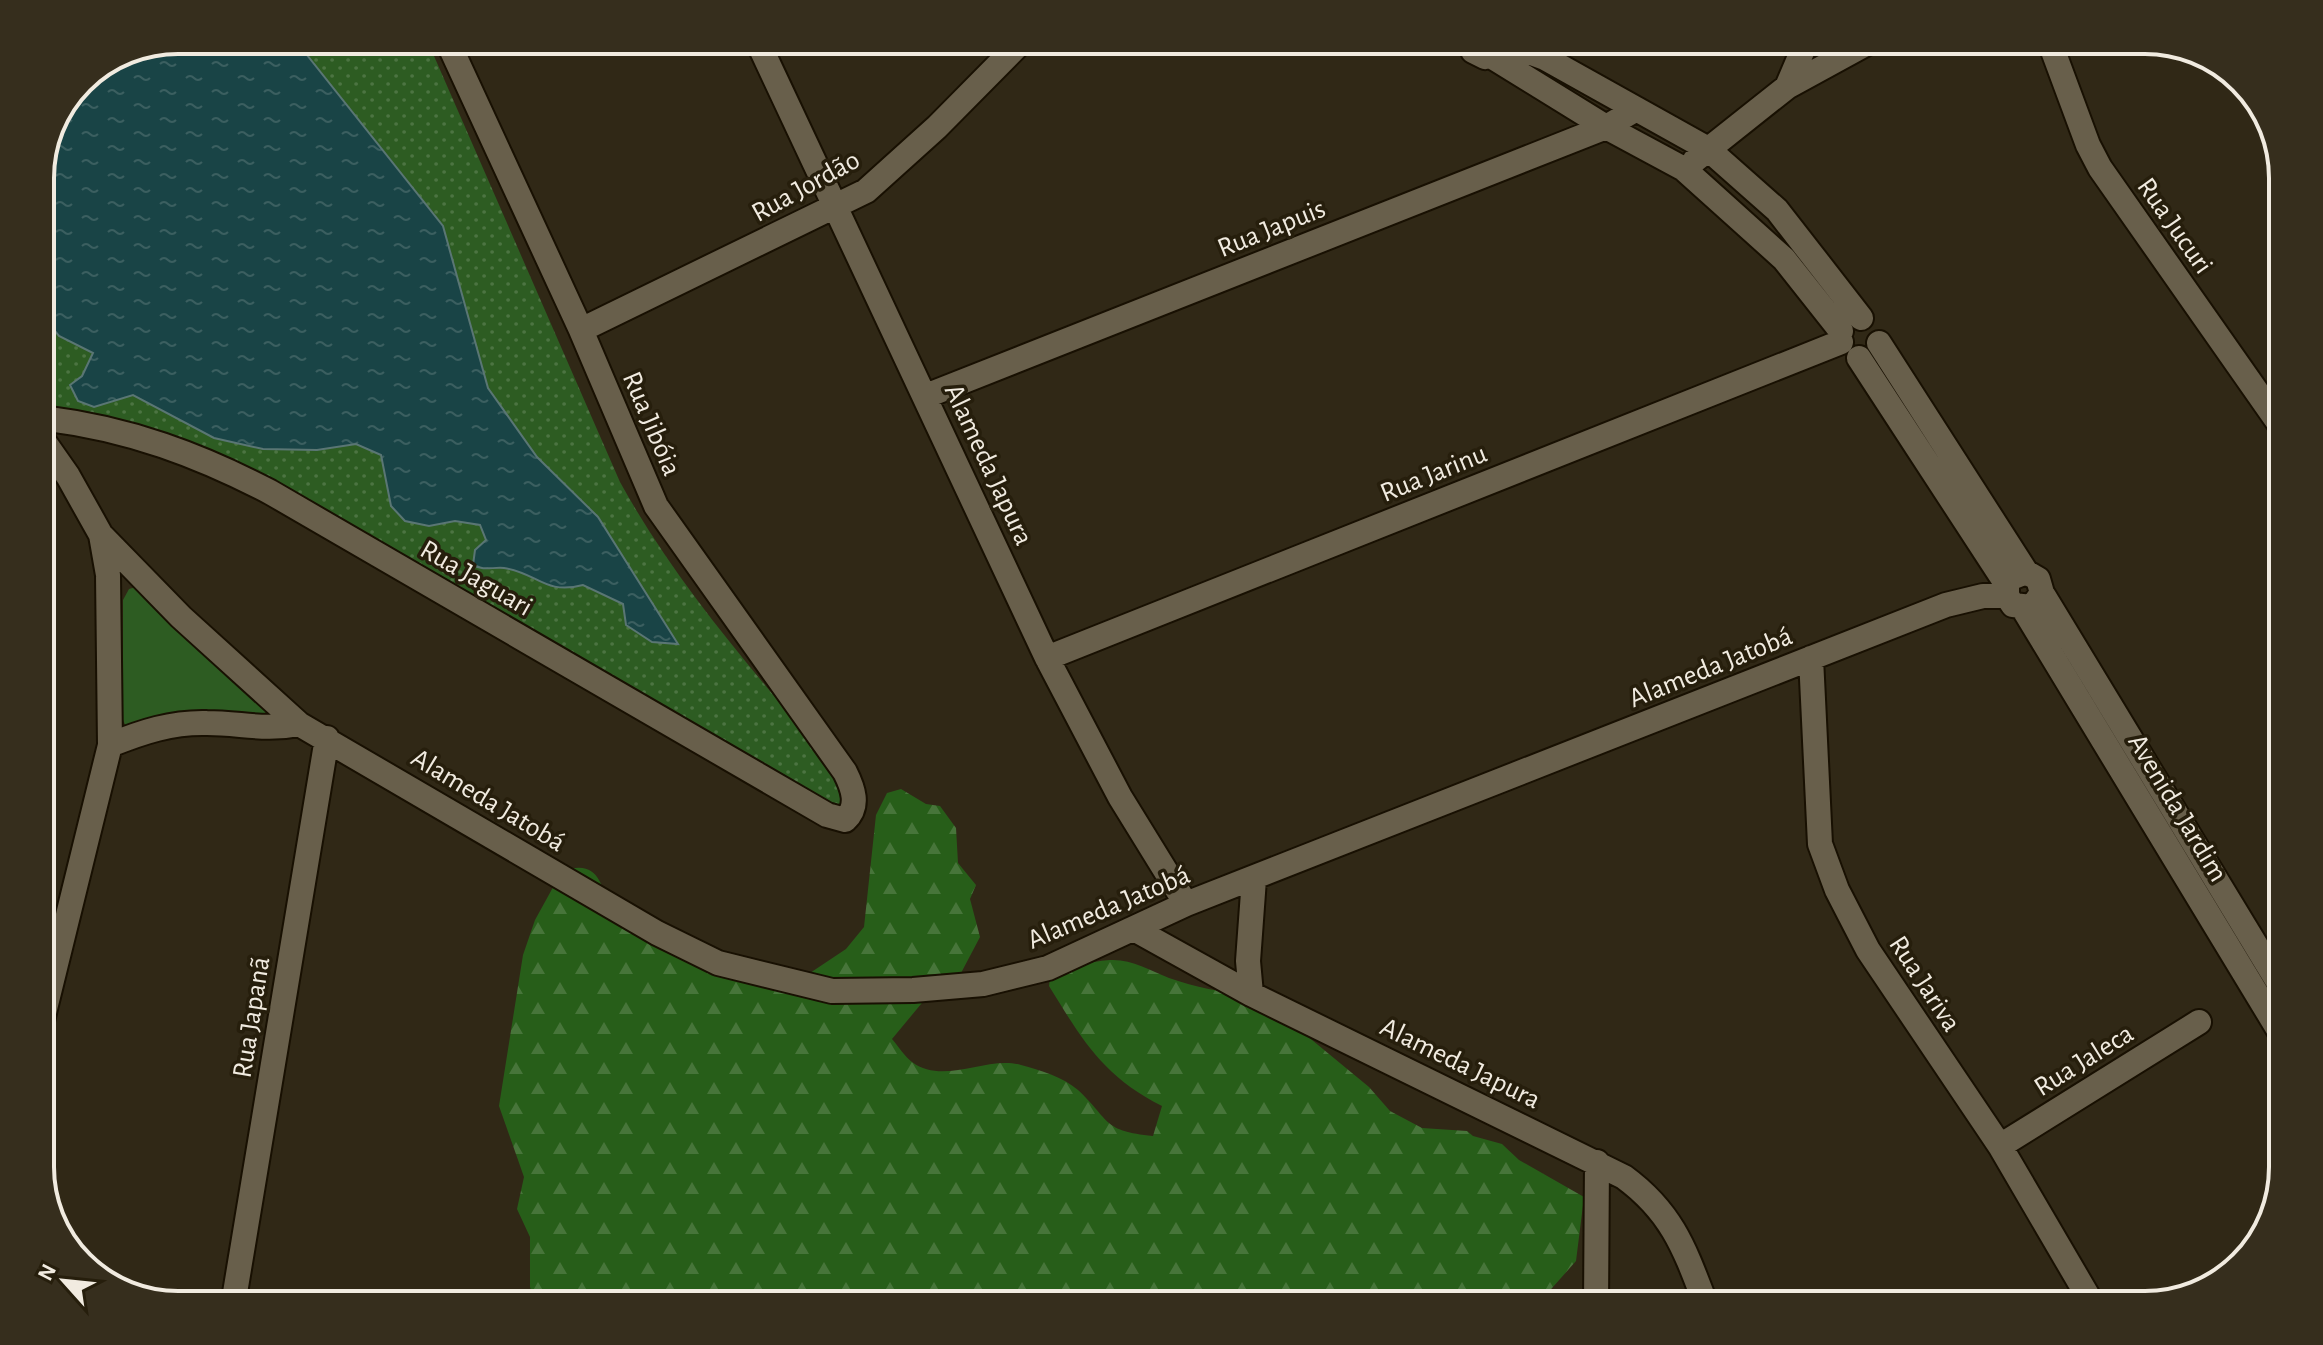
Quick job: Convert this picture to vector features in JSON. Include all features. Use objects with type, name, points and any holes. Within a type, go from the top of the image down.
[{"type":"street","name":"Rua Jibóia","points":[[453,54],[581,330],[656,506],[845,772],[854,799]]},
{"type":"street","name":"Alameda Japura","points":[[764,54],[1047,658],[1120,797],[1186,904]]},
{"type":"street","name":"Rua Jordão","points":[[581,330],[866,191],[1009,54]]},
{"type":"street","name":"Avenida Jardim","points":[[1497,54],[1606,127],[1684,169],[1784,259],[1851,337]]},
{"type":"street","name":"Avenida Jardim","points":[[1527,54],[1545,58],[1708,149],[1777,210],[1851,337],[2269,969]]},
{"type":"street","points":[[1787,87],[1801,54]]},
{"type":"street","points":[[1684,169],[1787,87],[1847,54]]},
{"type":"street","name":"Rua Jucuri","points":[[2054,54],[2088,145],[2100,168],[2269,409]]},
{"type":"street","name":"Rua Japuis","points":[[926,396],[1606,127],[1635,110]]},
{"type":"street","name":"Rua Jarinu","points":[[1047,658],[1851,337],[1868,356],[1879,343]]},
{"type":"street","name":"Avenida Jardim","points":[[1879,343],[2269,1013]]},
{"type":"street","name":"Rua Jaguari","points":[[54,420],[160,442],[203,458],[270,492],[827,815],[845,820],[851,815],[854,799]]},
{"type":"street","name":"Alameda Jatobá","points":[[54,456],[101,535],[181,617],[299,724],[657,933],[718,963],[832,991],[913,990],[983,984],[1048,968],[1186,904],[1946,605],[2021,591]]},
{"type":"street","points":[[54,972],[110,745],[108,575],[101,535]]},
{"type":"street","name":"Rua Jariva","points":[[1811,658],[1820,844],[1837,890],[1868,950],[2000,1146],[2085,1291]]},
{"type":"street","points":[[110,745],[144,731],[171,725],[208,723],[274,729],[299,724]]},
{"type":"street","name":"Rua Japanã","points":[[235,1291],[327,738]]},
{"type":"street","points":[[1251,994],[1248,961],[1254,879]]},
{"type":"street","name":"Alameda Japura","points":[[1134,929],[1251,994],[1597,1162],[1649,1195],[1665,1213],[1680,1239],[1700,1291]]},
{"type":"street","name":"Rua Jaleca","points":[[2000,1146],[2199,1022]]},
{"type":"street","points":[[1596,1291],[1597,1162]]},
{"type":"green space","points":[[433,54],[620,482],[644,523],[698,600],[847,783],[846,805],[836,811],[204,447],[54,409],[54,170],[58,146],[67,123],[80,102],[96,85],[116,71],[154,56]]},
{"type":"green space","points":[[139,586],[265,700],[266,712],[261,719],[126,727],[123,720],[123,600],[129,589]]},
{"type":"green space","points":[[901,789],[926,804],[940,806],[956,828],[958,863],[976,885],[970,899],[980,937],[961,973],[931,992],[892,1039],[912,1062],[924,1069],[938,1071],[1008,1063],[1036,1069],[1072,1085],[1109,1123],[1124,1131],[1153,1136],[1162,1106],[1124,1082],[1096,1055],[1049,986],[1050,978],[1087,964],[1118,960],[1201,987],[1255,993],[1369,1087],[1390,1111],[1422,1128],[1467,1131],[1473,1136],[1502,1144],[1519,1160],[1584,1197],[1576,1261],[1549,1291],[531,1291],[530,1237],[517,1209],[524,1177],[499,1106],[523,955],[535,920],[562,871],[583,868],[590,871],[600,882],[611,910],[708,954],[807,975],[846,949],[864,927],[876,815],[887,793]]},
{"type":"water","points":[[306,54],[443,226],[488,388],[537,457],[598,517],[678,644],[652,642],[626,625],[623,604],[583,585],[559,587],[516,571],[473,565],[475,550],[486,540],[480,525],[455,521],[429,526],[405,521],[391,506],[381,455],[356,444],[317,450],[263,449],[214,438],[133,395],[94,407],[78,401],[70,385],[82,376],[93,353],[59,336],[54,330],[54,170],[58,146],[80,102],[96,85],[116,71],[154,56]]}]
